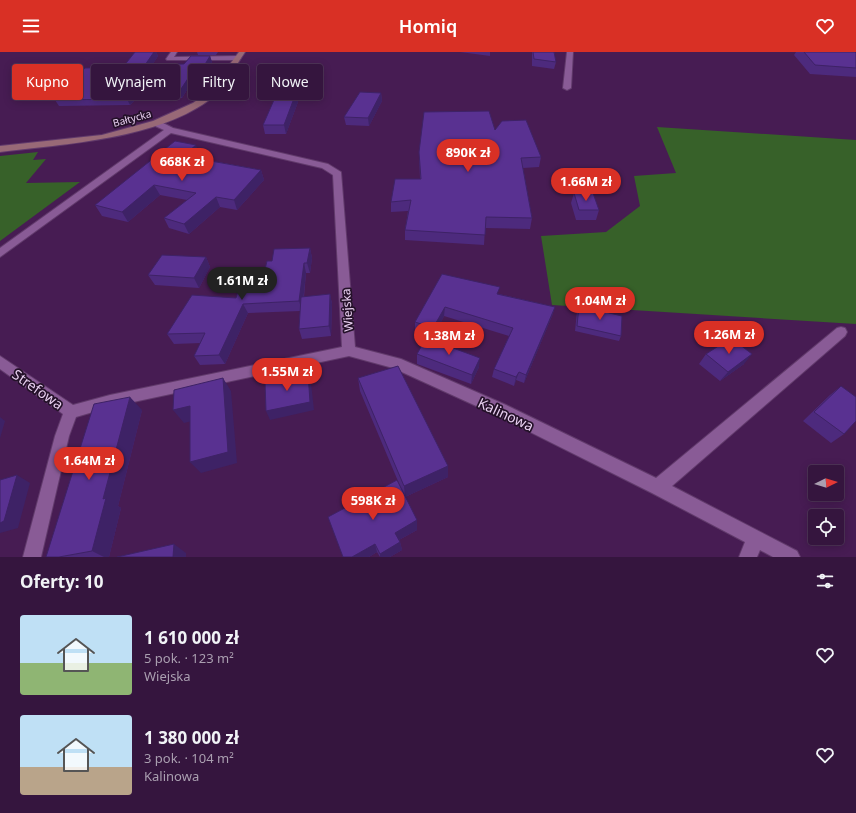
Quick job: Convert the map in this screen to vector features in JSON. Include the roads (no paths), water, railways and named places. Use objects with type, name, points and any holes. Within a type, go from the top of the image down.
[{"type":"street","points":[[174,52],[169,59],[240,55]]},
{"type":"street","points":[[567,88],[570,52]]},
{"type":"street","name":"Bałtycka","points":[[0,149],[102,137],[156,123],[196,104],[212,94],[240,55]]},
{"type":"street","name":"Wiejska","points":[[156,123],[170,130],[326,166],[338,174],[350,351]]},
{"type":"street","points":[[0,253],[170,130]]},
{"type":"street","points":[[658,487],[841,332]]},
{"type":"street","points":[[71,412],[110,401],[350,351]]},
{"type":"street","name":"Kalinowa","points":[[350,351],[396,363],[501,410],[658,487],[791,557]]},
{"type":"street","name":"Strefowa","points":[[0,362],[71,412],[62,436],[32,557]]},
{"type":"street","points":[[748,557],[756,538]]}]
